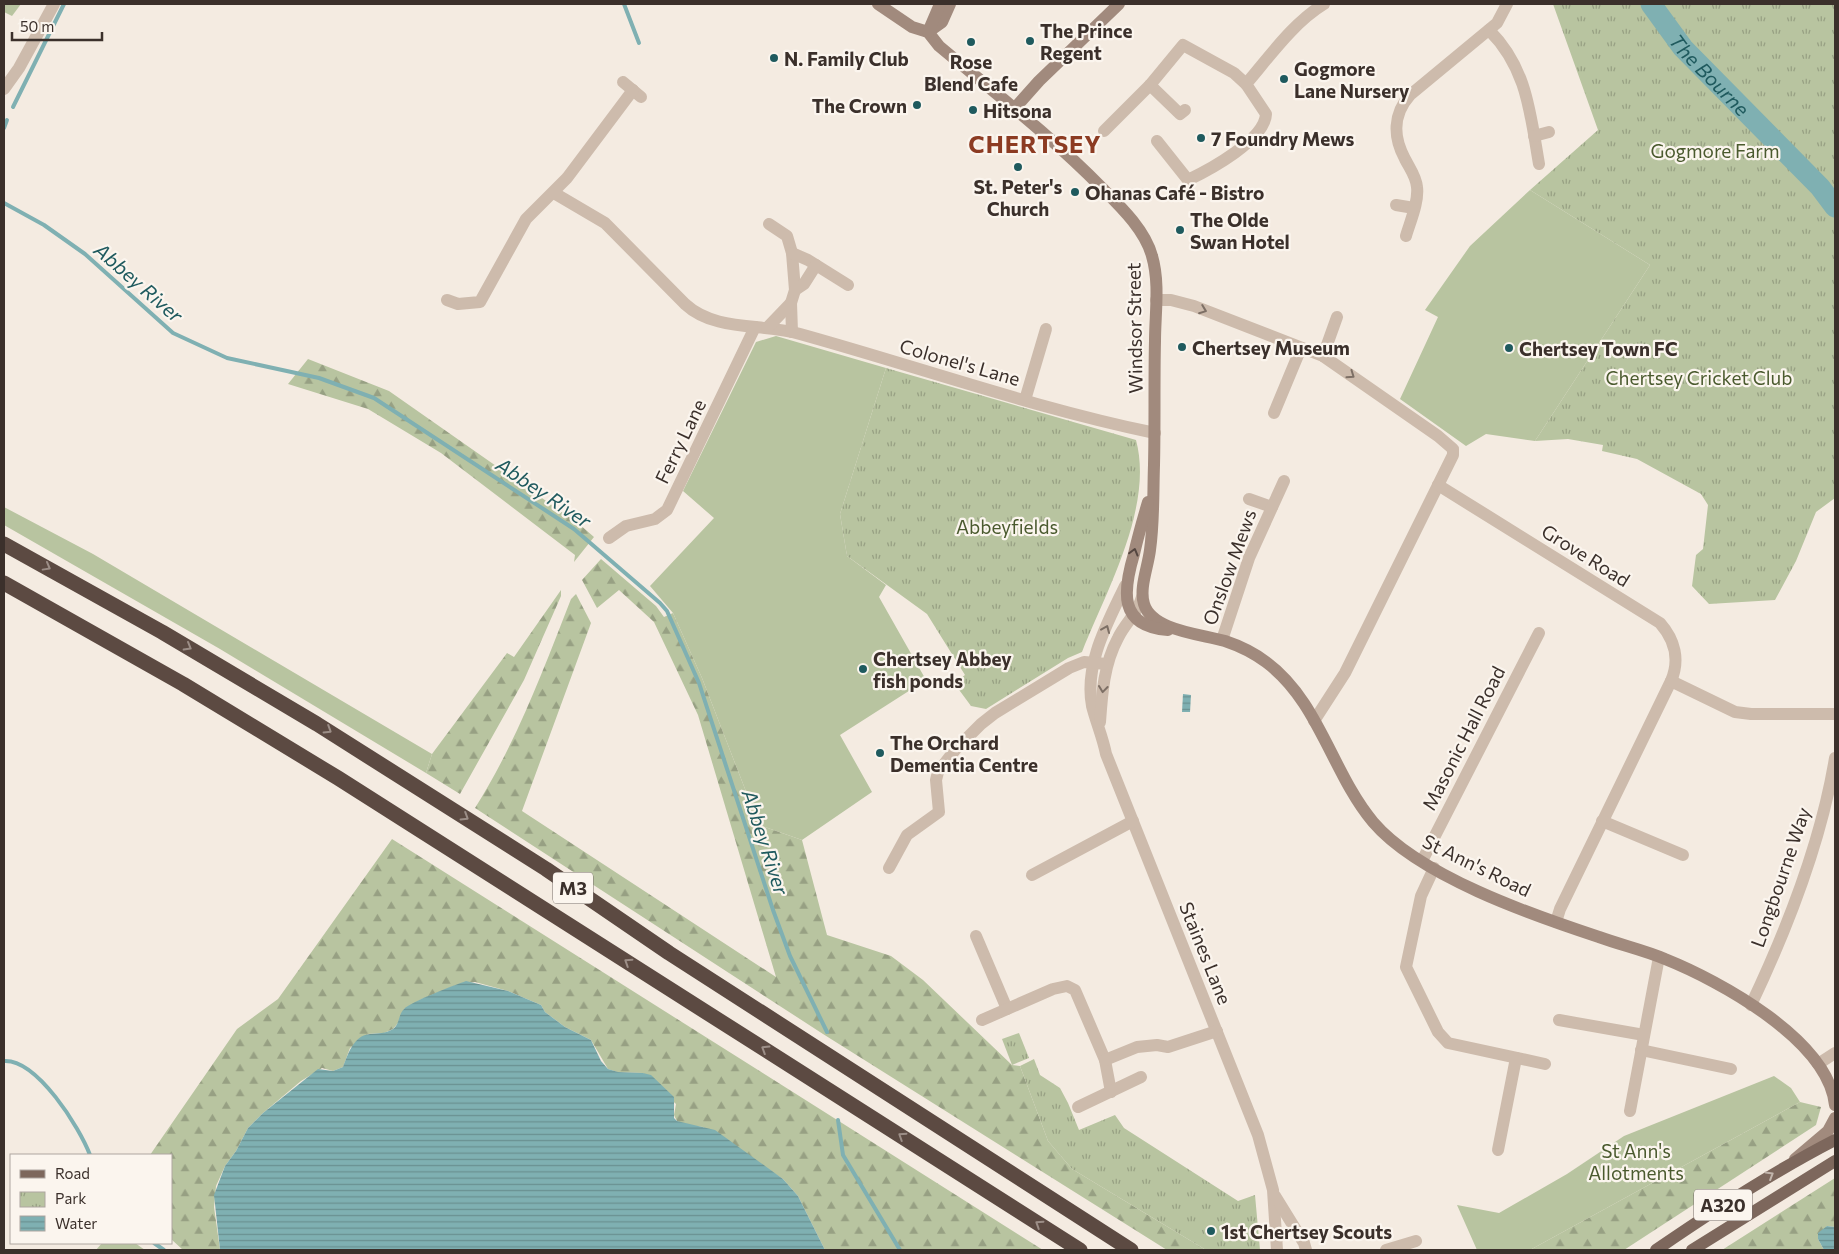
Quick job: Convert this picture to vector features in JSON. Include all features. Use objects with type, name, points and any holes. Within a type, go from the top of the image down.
[{"type":"highway","name":"M3","points":[[4,544],[162,632],[316,724],[546,869],[669,953],[1132,1250]]},
{"type":"highway","name":"M3","points":[[4,583],[183,684],[338,778],[1080,1250]]},
{"type":"main road","points":[[878,4],[912,27],[928,32]]},
{"type":"main road","points":[[928,32],[940,4]]},
{"type":"main road","points":[[928,32],[942,22],[950,4]]},
{"type":"main road","points":[[1014,108],[1039,81],[1119,4]]},
{"type":"main road","name":"Windsor Street","points":[[928,32],[939,46],[1079,165],[1130,217],[1152,254],[1156,300],[1153,482]]},
{"type":"main road","name":"Staines Lane","points":[[1134,615],[1126,602],[1125,586],[1153,482]]},
{"type":"main road","name":"Staines Lane","points":[[1142,598],[1150,550],[1153,482]]},
{"type":"main road","name":"St Ann's Road","points":[[1142,598],[1144,606],[1152,616],[1181,631]]},
{"type":"main road","name":"St Ann's Road","points":[[1134,615],[1141,622],[1155,629],[1181,631],[1222,640],[1250,652],[1280,674],[1297,693],[1355,797],[1366,812],[1389,838],[1422,861],[1491,896],[1556,922],[1659,957],[1720,986],[1795,1036],[1818,1064],[1835,1098]]},
{"type":"main road","points":[[1792,1162],[1828,1131],[1835,1118]]},
{"type":"main road","name":"A320","points":[[1656,1250],[1792,1162],[1835,1140]]},
{"type":"main road","name":"A320","points":[[1692,1250],[1835,1162]]},
{"type":"street","points":[[4,89],[19,68],[54,4]]},
{"type":"street","points":[[1246,84],[1295,28],[1311,12],[1324,4]]},
{"type":"street","points":[[1406,236],[1418,190],[1416,177],[1397,141],[1396,126],[1401,105],[1410,95],[1497,23],[1507,4]]},
{"type":"street","points":[[1489,30],[1500,41],[1519,69],[1539,164]]},
{"type":"street","points":[[1104,131],[1150,84],[1183,45],[1234,73],[1246,84],[1266,114],[1259,131],[1225,159],[1188,180],[1157,141]]},
{"type":"street","points":[[447,300],[458,304],[480,302],[526,219],[554,193],[637,94],[623,82]]},
{"type":"street","points":[[1150,84],[1180,114],[1185,110]]},
{"type":"street","points":[[1534,136],[1549,132]]},
{"type":"street","name":"Colonel's Lane","points":[[554,193],[605,223],[691,310],[714,320],[792,332],[1025,400],[1154,433]]},
{"type":"street","points":[[1396,205],[1414,208]]},
{"type":"street","points":[[769,224],[787,236],[792,253],[795,290],[791,303],[792,332]]},
{"type":"street","points":[[792,253],[816,264],[848,285]]},
{"type":"street","points":[[795,290],[804,284],[816,264]]},
{"type":"street","points":[[1156,300],[1171,300],[1194,306],[1323,356],[1438,436],[1452,449],[1453,455],[1345,673],[1314,721]]},
{"type":"street","name":"Ferry Lane","points":[[609,538],[626,526],[655,520],[667,510],[761,328],[791,303]]},
{"type":"street","points":[[1323,356],[1337,317]]},
{"type":"street","points":[[1025,400],[1046,329]]},
{"type":"street","points":[[1274,413],[1301,348]]},
{"type":"street","name":"Onslow Mews","points":[[1222,640],[1250,558],[1284,481]]},
{"type":"street","name":"Grove Road","points":[[1438,485],[1660,623],[1671,637],[1676,658],[1671,681],[1560,909],[1556,922]]},
{"type":"street","name":"Onslow Mews","points":[[1250,499],[1272,507]]},
{"type":"street","name":"Staines Lane","points":[[1125,586],[1104,631],[1094,662],[1092,707],[1100,726],[1106,754],[1258,1135],[1274,1194],[1277,1250]]},
{"type":"street","name":"Staines Lane","points":[[1100,726],[1103,686],[1107,664],[1118,637],[1134,615],[1142,598]]},
{"type":"street","name":"Masonic Hall Road","points":[[1422,861],[1539,633]]},
{"type":"street","points":[[889,868],[907,835],[939,812],[935,788],[938,772],[968,737],[996,713],[1049,679],[1084,662],[1107,664]]},
{"type":"street","points":[[1671,681],[1735,712],[1751,714],[1835,714]]},
{"type":"street","name":"Longbourne Way","points":[[1751,1005],[1788,919],[1811,853],[1831,781],[1835,758]]},
{"type":"street","points":[[1032,875],[1133,821]]},
{"type":"street","points":[[1602,821],[1683,855]]},
{"type":"street","points":[[1434,868],[1421,896],[1406,967],[1444,1040],[1545,1064]]},
{"type":"street","points":[[976,936],[1007,1009]]},
{"type":"street","points":[[1630,1110],[1659,957]]},
{"type":"street","points":[[982,1020],[1053,989],[1068,986],[1075,990],[1105,1060],[1111,1092]]},
{"type":"street","points":[[1559,1020],[1644,1035]]},
{"type":"street","points":[[1105,1060],[1137,1047],[1157,1045],[1168,1047],[1217,1031]]},
{"type":"street","points":[[1641,1050],[1731,1069]]},
{"type":"street","points":[[1818,1064],[1835,1053]]},
{"type":"street","points":[[1498,1150],[1516,1058]]},
{"type":"street","points":[[1078,1107],[1141,1077]]},
{"type":"street","name":"Staines Lane","points":[[1274,1194],[1304,1243],[1306,1250]]},
{"type":"street","points":[[1386,1250],[1416,1241]]},
{"type":"green space","points":[[4,4],[21,4],[12,16],[4,12]]},
{"type":"green space","points":[[1553,4],[1835,4],[1835,498],[1816,512],[1796,561],[1775,600],[1709,604],[1692,586],[1696,555],[1703,549],[1708,505],[1701,494],[1637,459],[1602,451],[1603,445],[1568,439],[1535,441],[1650,265],[1530,190],[1598,130]]},
{"type":"green space","name":"Chertsey Town FC","points":[[1530,190],[1650,265],[1535,441],[1486,434],[1466,446],[1400,399],[1438,317],[1425,310],[1470,246]]},
{"type":"green space","points":[[776,336],[886,368],[840,514],[847,556],[886,585],[879,597],[926,680],[840,735],[872,792],[802,840],[759,825],[702,678],[673,613],[650,586],[714,518],[683,491],[756,342]]},
{"type":"green space","points":[[308,359],[389,391],[579,524],[594,537],[574,562],[575,555],[441,453],[368,409],[288,384]]},
{"type":"green space","name":"Abbeyfields","points":[[886,368],[1136,440],[1140,466],[1139,493],[1133,520],[1125,548],[1082,652],[1068,658],[986,709],[971,706],[954,683],[965,675],[927,614],[847,556],[840,514]]},
{"type":"green space","points":[[4,507],[93,554],[432,754],[426,773],[220,649],[4,525]]},
{"type":"green space","points":[[601,559],[656,606],[664,617],[673,613],[702,678],[759,825],[802,840],[827,935],[891,956],[923,980],[1012,1065],[1020,1066],[1048,1141],[1072,1169],[1206,1250],[1167,1250],[823,1034],[475,808],[516,732],[571,599],[576,594],[591,623],[522,811],[776,977],[698,715],[654,622],[619,590],[597,608],[582,580]]},
{"type":"green space","points":[[561,590],[561,596],[524,680],[460,794],[426,773],[432,754],[507,653],[514,657]]},
{"type":"green space","points":[[392,839],[1043,1250],[825,1250],[798,1196],[783,1179],[703,1127],[685,1125],[677,1121],[674,1115],[676,1104],[643,1073],[617,1072],[608,1069],[591,1040],[565,1027],[545,1012],[541,1005],[508,991],[475,982],[459,984],[422,999],[404,1009],[393,1029],[384,1033],[368,1034],[350,1048],[343,1067],[333,1071],[322,1068],[301,1081],[263,1113],[248,1128],[236,1151],[225,1166],[216,1186],[214,1207],[220,1250],[183,1250],[172,1240],[172,1154],[151,1154],[237,1029],[278,999]]},
{"type":"green space","points":[[1019,1033],[1029,1058],[1012,1065],[1002,1039]]},
{"type":"green space","points":[[1034,1059],[1040,1075],[1060,1088],[1079,1130],[1115,1115],[1124,1128],[1238,1201],[1255,1195],[1260,1250],[1206,1250],[1072,1169],[1048,1141],[1020,1066]]},
{"type":"green space","name":"St Ann's Allotments","points":[[1774,1076],[1791,1088],[1800,1102],[1530,1250],[1477,1250],[1457,1205],[1499,1213],[1567,1174],[1624,1136]]},
{"type":"green space","points":[[1800,1102],[1821,1107],[1816,1125],[1624,1250],[1530,1250]]},
{"type":"green space","points":[[1835,1178],[1835,1227],[1827,1226],[1818,1239],[1824,1250],[1722,1250]]},
{"type":"green space","points":[[101,1244],[136,1244],[145,1250],[96,1250]]},
{"type":"water","points":[[1183,694],[1191,695],[1190,712],[1182,712]]},
{"type":"water","points":[[466,981],[508,991],[541,1005],[545,1012],[565,1027],[591,1040],[601,1061],[608,1069],[618,1072],[651,1075],[674,1097],[674,1118],[677,1121],[715,1130],[783,1179],[798,1196],[825,1250],[220,1250],[214,1195],[225,1166],[236,1151],[248,1128],[263,1113],[318,1069],[333,1071],[343,1067],[352,1046],[364,1035],[390,1031],[398,1022],[402,1011],[408,1006]]},
{"type":"water","points":[[1827,1226],[1835,1227],[1835,1250],[1824,1250],[1818,1239],[1818,1233]]},
{"type":"waterway","points":[[13,107],[64,4]]},
{"type":"waterway","points":[[624,4],[639,43]]},
{"type":"waterway","name":"The Bourne","points":[[1651,4],[1683,48],[1820,187],[1835,207]]},
{"type":"waterway","points":[[4,128],[7,120]]},
{"type":"waterway","name":"Abbey River","points":[[4,203],[44,225],[85,254],[173,333],[227,358],[319,378],[374,398],[574,529],[660,603],[667,611],[699,683],[773,910],[790,956],[827,1032]]},
{"type":"waterway","points":[[4,1061],[17,1063],[30,1071],[56,1097],[77,1129],[90,1154]]},
{"type":"waterway","name":"Abbey River","points":[[838,1120],[843,1155],[900,1250]]},
{"type":"waterway","points":[[155,1244],[164,1250]]},
{"type":"place","name":"The Prince Regent","points":[[1030,41]]},
{"type":"place","name":"Rose Blend Cafe","points":[[971,42]]},
{"type":"place","name":"N. Family Club","points":[[774,58]]},
{"type":"place","name":"Gogmore Lane Nursery","points":[[1284,79]]},
{"type":"place","name":"The Crown","points":[[917,105]]},
{"type":"place","name":"Hitsona","points":[[973,110]]},
{"type":"place","name":"7 Foundry Mews","points":[[1201,138]]},
{"type":"place","name":"St. Peter's Church","points":[[1018,167]]},
{"type":"place","name":"Ohanas Café - Bistro","points":[[1075,192]]},
{"type":"place","name":"The Olde Swan Hotel","points":[[1180,230]]},
{"type":"place","name":"Chertsey Museum","points":[[1182,347]]},
{"type":"place","name":"Chertsey Town FC","points":[[1509,348]]},
{"type":"place","name":"Chertsey Abbey fish ponds","points":[[863,669]]},
{"type":"place","name":"The Orchard Dementia Centre","points":[[880,753]]},
{"type":"place","name":"1st Chertsey Scouts","points":[[1211,1231]]},
{"type":"district","name":"CHERTSEY","points":[[1035,143]]},
{"type":"park label","name":"Gogmore Farm","points":[[1715,150]]},
{"type":"park label","name":"Chertsey Cricket Club","points":[[1699,377]]}]
